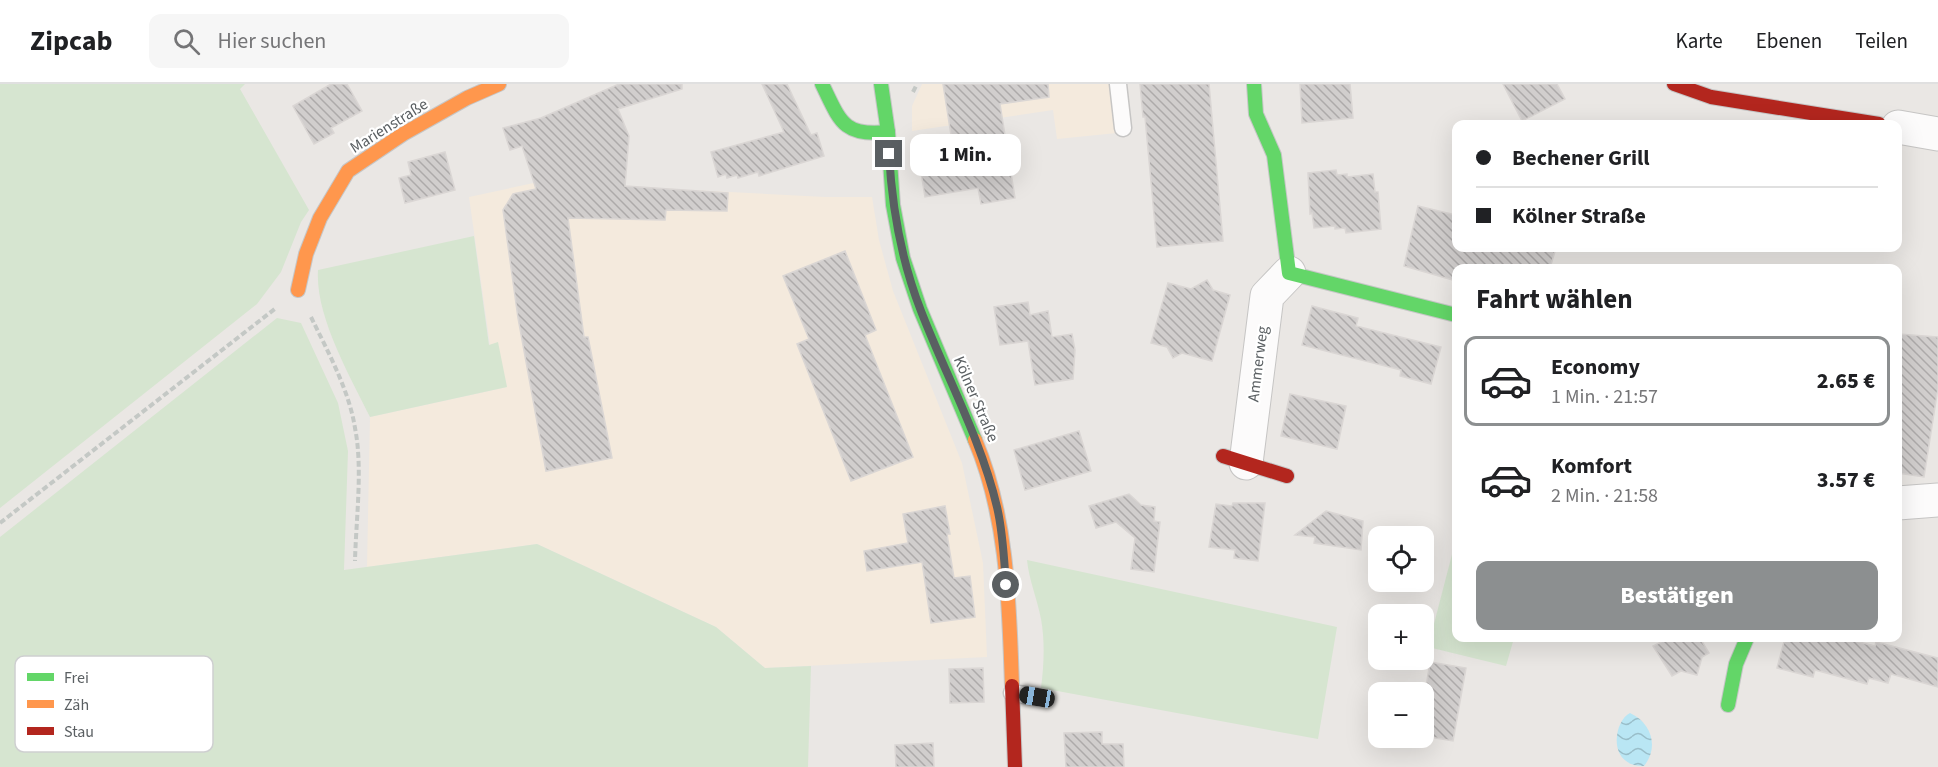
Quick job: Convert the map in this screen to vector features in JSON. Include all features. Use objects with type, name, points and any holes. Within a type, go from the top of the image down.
[{"type":"street","name":"Marienstraße","points":[[298,290],[306,254],[320,218],[348,171],[403,134],[467,98],[499,84]]},
{"type":"street","points":[[822,84],[838,116],[854,131],[872,134],[888,132]]},
{"type":"street","name":"Kölner Straße","points":[[881,84],[888,132],[893,205],[903,258],[920,309],[980,452],[997,507],[1007,595],[1015,767]]},
{"type":"street","points":[[1254,84],[1256,114],[1274,155],[1289,273],[1452,314]]},
{"type":"street","points":[[1674,84],[1711,98],[1853,120]]},
{"type":"street","points":[[1902,129],[1938,134]]},
{"type":"street","name":"Ammerweg","points":[[1287,476],[1234,460],[1267,296],[1289,273]]},
{"type":"street","points":[[1902,503],[1938,500]]},
{"type":"street","points":[[1728,705],[1736,664],[1745,642]]},
{"type":"lane","points":[[1118,84],[1123,128]]},
{"type":"lane","points":[[1012,693],[1037,697]]},
{"type":"path","points":[[0,524],[298,290],[348,401],[355,426],[358,448],[355,561]]},
{"type":"shaded area","points":[[922,84],[1112,84],[1117,133],[1057,139],[1053,110],[912,131],[912,106]]},
{"type":"shaded area","points":[[557,178],[574,183],[690,190],[825,197],[872,197],[879,240],[893,291],[962,463],[983,563],[987,657],[765,668],[716,627],[537,544],[367,567],[370,417],[507,387],[497,343],[490,345],[469,197]]},
{"type":"green space","points":[[0,84],[245,84],[240,89],[309,210],[301,222],[281,272],[257,304],[0,508]]},
{"type":"green space","points":[[474,236],[489,345],[498,342],[507,387],[370,417],[344,365],[328,326],[322,307],[318,270]]},
{"type":"green space","points":[[277,318],[301,323],[338,403],[348,451],[344,570],[537,544],[716,627],[765,668],[811,666],[808,767],[0,767],[0,537]]},
{"type":"green space","points":[[1452,554],[1452,642],[1513,642],[1506,666],[1434,648],[1434,624]]},
{"type":"green space","points":[[1027,560],[1337,627],[1318,739],[1041,688],[1044,653],[1042,627]]},
{"type":"water","points":[[1630,713],[1644,723],[1651,736],[1651,752],[1644,766],[1632,764],[1619,752],[1617,733],[1624,717]]},
{"type":"building","points":[[331,84],[347,84],[362,111],[331,128],[334,133],[314,144],[293,106]]},
{"type":"building","points":[[619,84],[682,84],[682,89],[618,109],[629,136],[625,186],[728,193],[727,211],[666,210],[665,220],[568,218],[584,337],[588,337],[612,458],[546,471],[518,318],[503,210],[513,194],[536,189],[522,146],[510,150],[503,128],[541,118]]},
{"type":"building","points":[[762,84],[787,84],[811,135],[817,133],[824,156],[759,176],[758,172],[738,178],[737,175],[727,178],[726,174],[718,177],[711,152],[784,132]]},
{"type":"building","points":[[943,84],[1048,84],[1049,97],[1000,104],[1015,198],[981,204],[978,188],[925,197],[916,142],[951,135]]},
{"type":"building","points":[[1140,84],[1209,84],[1223,241],[1157,247]]},
{"type":"building","points":[[1300,84],[1350,84],[1353,118],[1302,123]]},
{"type":"building","points":[[1503,84],[1557,84],[1565,99],[1521,120]]},
{"type":"building","points":[[445,152],[455,190],[405,203],[399,178],[411,175],[408,162]]},
{"type":"building","points":[[1336,170],[1337,175],[1347,174],[1347,177],[1373,174],[1375,192],[1378,192],[1381,229],[1346,233],[1345,228],[1335,229],[1335,226],[1314,228],[1312,213],[1310,214],[1308,173]]},
{"type":"building","points":[[1418,206],[1452,214],[1452,252],[1555,252],[1551,264],[1452,264],[1452,280],[1404,266]]},
{"type":"building","points":[[845,251],[876,330],[865,335],[913,457],[851,481],[797,344],[809,339],[783,276]]},
{"type":"building","points":[[1207,280],[1213,290],[1230,295],[1212,361],[1182,353],[1173,358],[1167,347],[1151,343],[1168,283],[1191,289]]},
{"type":"building","points":[[1028,302],[1030,315],[1048,311],[1052,337],[1072,334],[1075,350],[1073,379],[1035,385],[1028,341],[1000,345],[994,307]]},
{"type":"building","points":[[1312,306],[1358,318],[1356,326],[1441,347],[1431,384],[1400,376],[1401,370],[1302,345]]},
{"type":"building","points":[[1902,334],[1938,337],[1938,388],[1924,477],[1902,474]]},
{"type":"building","points":[[1290,394],[1346,406],[1337,449],[1281,436]]},
{"type":"building","points":[[1079,431],[1091,471],[1025,490],[1014,450]]},
{"type":"building","points":[[1129,494],[1141,505],[1155,507],[1154,521],[1160,522],[1154,572],[1131,569],[1135,538],[1116,522],[1096,528],[1089,506]]},
{"type":"building","points":[[1233,503],[1265,503],[1258,561],[1234,558],[1235,550],[1209,547],[1216,504],[1232,506]]},
{"type":"building","points":[[945,506],[954,578],[970,576],[975,617],[931,623],[922,562],[867,571],[864,551],[908,543],[903,514]]},
{"type":"building","points":[[1326,511],[1363,521],[1361,550],[1314,543],[1315,537],[1295,535]]},
{"type":"building","points":[[1661,642],[1702,642],[1709,653],[1702,657],[1697,675],[1681,671],[1672,676],[1653,646]]},
{"type":"building","points":[[1784,642],[1859,642],[1875,646],[1876,642],[1938,658],[1938,687],[1891,674],[1888,683],[1869,678],[1867,684],[1815,670],[1813,677],[1777,668]]},
{"type":"building","points":[[1434,663],[1466,668],[1453,741],[1434,738],[1434,682],[1427,682],[1429,670],[1434,670]]},
{"type":"building","points":[[983,668],[984,702],[950,703],[949,669]]},
{"type":"building","points":[[1102,732],[1102,744],[1123,744],[1124,767],[1066,767],[1064,733]]},
{"type":"building","points":[[933,743],[934,767],[896,767],[895,745]]},
{"type":"traffic: fast","points":[[822,84],[845,124],[861,132],[888,132]]},
{"type":"traffic: fast","points":[[881,84],[888,132],[893,205],[903,258],[920,309],[975,440]]},
{"type":"traffic: fast","points":[[1254,84],[1256,114],[1274,155],[1289,273],[1452,314]]},
{"type":"traffic: fast","points":[[1728,705],[1736,664],[1745,642]]},
{"type":"traffic: slow","points":[[298,290],[306,254],[320,218],[348,171],[403,134],[467,98],[499,84]]},
{"type":"traffic: slow","points":[[975,440],[994,500],[1005,561],[1012,686]]},
{"type":"traffic: jam","points":[[1674,84],[1711,97],[1854,120]]},
{"type":"traffic: jam","points":[[1223,456],[1287,476]]},
{"type":"traffic: jam","points":[[1012,686],[1015,767]]},
{"type":"route","points":[[889,154],[893,205],[903,258],[920,309],[980,452],[997,507],[1006,585]]}]
